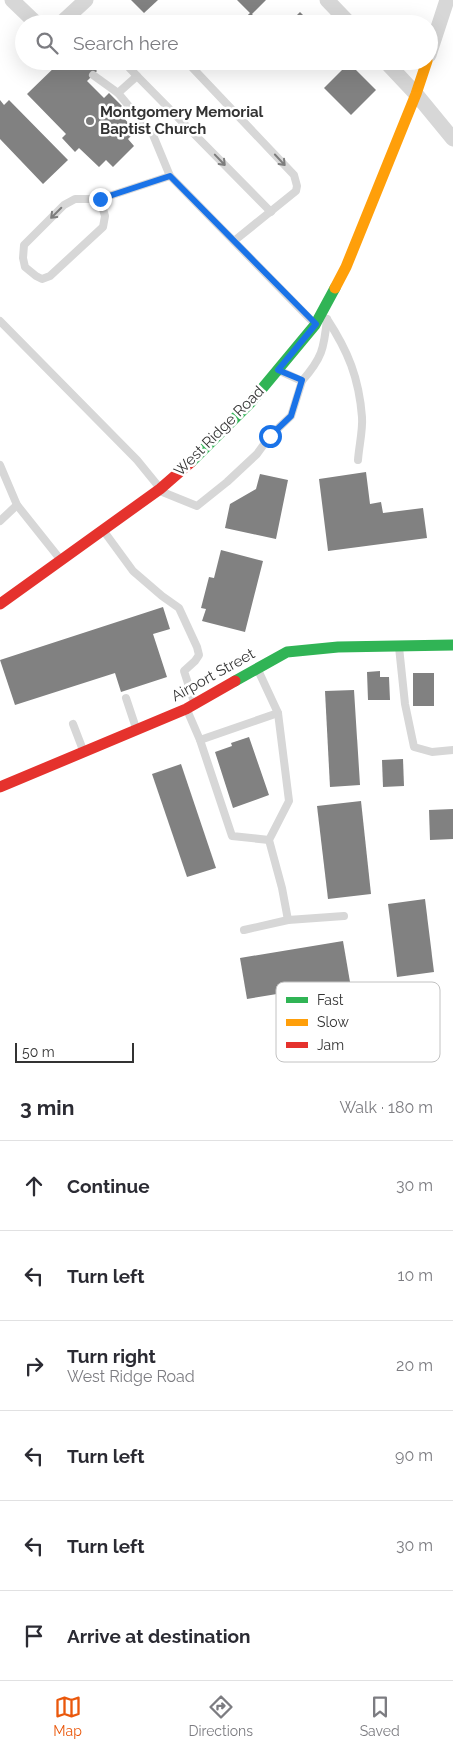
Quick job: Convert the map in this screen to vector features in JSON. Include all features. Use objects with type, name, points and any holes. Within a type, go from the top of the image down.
[{"type":"street","points":[[12,0],[28,15]]},
{"type":"street","points":[[70,15],[86,0]]},
{"type":"street","points":[[327,0],[341,15]]},
{"type":"street","points":[[438,28],[447,0]]},
{"type":"street","points":[[393,70],[453,139]]},
{"type":"street","name":"West Ridge Road","points":[[0,604],[159,490],[208,446],[251,402],[321,319],[346,267],[424,70]]},
{"type":"street","name":"Airport Street","points":[[0,788],[190,706],[287,652],[338,647],[453,646]]},
{"type":"lane","points":[[132,70],[270,212]]},
{"type":"lane","points":[[195,70],[294,175],[298,186],[296,191],[234,241]]},
{"type":"lane","points":[[93,75],[118,93],[153,135],[170,176],[234,241],[321,319],[341,341],[354,372],[362,418],[358,460]]},
{"type":"lane","points":[[118,93],[137,76]]},
{"type":"lane","points":[[100,199],[106,216],[103,227],[50,276],[42,279],[25,267],[23,258],[24,245],[64,206],[75,199],[100,199],[170,176]]},
{"type":"lane","points":[[0,321],[137,460],[159,490],[197,506],[227,482],[257,454],[270,436],[291,416],[302,380],[316,364],[324,344],[321,319]]},
{"type":"lane","points":[[278,370],[302,380]]},
{"type":"lane","points":[[0,465],[17,505],[61,560]]},
{"type":"lane","points":[[0,521],[17,505]]},
{"type":"lane","points":[[104,530],[133,571],[179,608],[197,647],[199,655],[184,670],[190,706],[232,836],[269,840]]},
{"type":"lane","points":[[398,645],[405,704],[414,747],[432,752],[453,750]]},
{"type":"lane","points":[[257,668],[278,713],[289,802],[269,840],[282,888],[288,920]]},
{"type":"lane","points":[[126,698],[137,730]]},
{"type":"lane","points":[[200,740],[278,713]]},
{"type":"lane","points":[[73,724],[83,752]]},
{"type":"lane","points":[[244,930],[288,920],[344,916]]},
{"type":"building","points":[[131,0],[158,0],[144,13]]},
{"type":"building","points":[[237,0],[266,0],[253,15],[248,15],[250,13]]},
{"type":"building","name":"Montgomery Memorial Baptist Church","points":[[52,70],[96,70],[87,81],[104,98],[109,93],[122,106],[117,111],[136,131],[128,139],[134,146],[113,167],[106,160],[99,167],[79,148],[75,152],[62,138],[66,134],[27,94]]},
{"type":"building","points":[[342,70],[356,70],[376,90],[351,115],[324,88]]},
{"type":"building","points":[[0,100],[4,105],[9,100],[68,160],[43,184],[0,139]]},
{"type":"building","points":[[366,472],[370,504],[381,502],[383,513],[423,508],[427,538],[328,551],[319,479]]},
{"type":"building","points":[[260,474],[288,480],[276,539],[225,528],[230,504],[256,489]]},
{"type":"building","points":[[221,550],[263,561],[245,632],[202,621],[206,609],[201,608],[209,577],[214,578]]},
{"type":"building","points":[[163,607],[170,629],[153,634],[167,677],[121,692],[115,673],[15,705],[0,660]]},
{"type":"building","points":[[380,671],[380,677],[389,677],[390,700],[368,700],[367,672]]},
{"type":"building","points":[[413,673],[434,673],[434,706],[413,706]]},
{"type":"building","points":[[354,690],[360,785],[330,787],[325,691]]},
{"type":"building","points":[[249,737],[269,795],[233,808],[215,752],[232,746],[231,743]]},
{"type":"building","points":[[403,759],[404,786],[383,787],[382,760]]},
{"type":"building","points":[[181,764],[216,868],[187,877],[152,774]]},
{"type":"building","points":[[361,801],[371,894],[328,899],[317,806]]},
{"type":"building","points":[[453,809],[453,839],[430,840],[429,810]]},
{"type":"building","points":[[425,899],[434,972],[397,977],[388,904]]},
{"type":"building","points":[[343,941],[350,982],[276,982],[276,994],[247,999],[240,958]]},
{"type":"traffic: fast","points":[[191,462],[251,402],[315,325],[335,288]]},
{"type":"traffic: fast","points":[[235,681],[287,652],[338,647],[453,645]]},
{"type":"traffic: slow","points":[[335,288],[346,267],[424,70]]},
{"type":"traffic: jam","points":[[0,604],[160,489],[191,462]]},
{"type":"traffic: jam","points":[[0,787],[186,709],[235,681]]},
{"type":"place","name":"Montgomery Memorial Baptist Church","points":[[90,121]]},
{"type":"route","points":[[100,199],[170,176],[316,324],[278,370],[302,380],[291,416],[270,436]]}]
